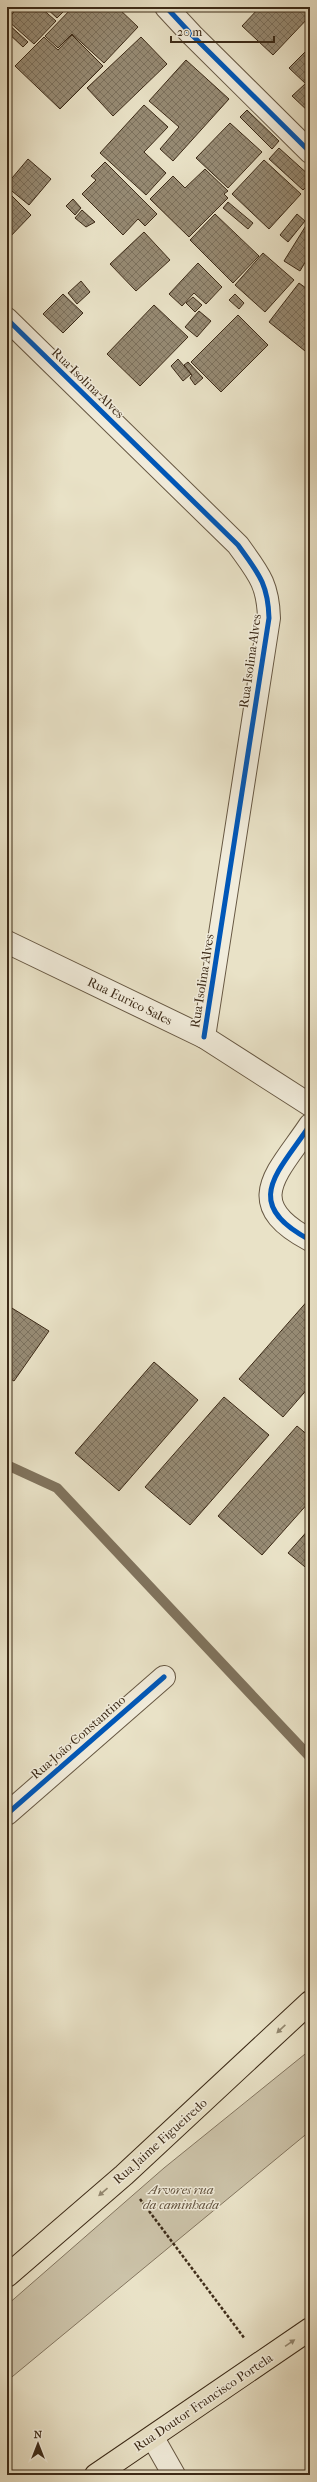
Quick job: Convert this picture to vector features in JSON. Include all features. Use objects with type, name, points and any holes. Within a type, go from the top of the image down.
[{"type":"main road","name":"Rua Jaime Figueiredo","points":[[7,2276],[124,2175],[310,2002]]},
{"type":"main road","name":"Rua Doutor Francisco Portela","points":[[96,2475],[153,2438],[310,2329]]},
{"type":"street","points":[[166,7],[192,35],[310,152]]},
{"type":"street","name":"Rua Isolina Alves","points":[[7,319],[238,545],[257,570],[268,595],[269,618],[204,1037]]},
{"type":"street","name":"Rua Eurico Sales","points":[[7,942],[204,1037],[310,1106]]},
{"type":"street","points":[[310,1125],[272,1181],[269,1198],[275,1214],[289,1229],[310,1240]]},
{"type":"street","name":"Rua João Constantino","points":[[7,1814],[164,1677]]},
{"type":"street","points":[[153,2438],[174,2475]]},
{"type":"path","points":[[124,2175],[157,2224],[262,2362]]},
{"type":"green space","name":"Arvores rua da caminhada","points":[[310,2050],[310,2131],[7,2381],[7,2305],[164,2168]]},
{"type":"building","points":[[18,7],[40,7],[56,21],[34,44],[7,20]]},
{"type":"building","points":[[45,7],[68,7],[57,18]]},
{"type":"building","points":[[73,7],[117,7],[138,27],[104,63],[72,34],[58,48],[45,36]]},
{"type":"building","points":[[260,7],[310,7],[310,16],[273,55],[242,26]]},
{"type":"building","points":[[7,23],[28,42],[23,47],[7,32]]},
{"type":"building","points":[[72,35],[103,66],[60,109],[15,66],[44,37],[58,50]]},
{"type":"building","points":[[141,37],[167,64],[113,116],[87,88]]},
{"type":"building","points":[[310,47],[310,80],[306,84],[289,68]]},
{"type":"building","points":[[186,60],[229,99],[173,161],[160,149],[179,127],[149,101]]},
{"type":"building","points":[[305,84],[310,89],[310,113],[292,96]]},
{"type":"building","points":[[144,105],[168,127],[144,152],[166,173],[146,195],[100,153]]},
{"type":"building","points":[[247,110],[279,141],[272,149],[240,117]]},
{"type":"building","points":[[230,123],[262,152],[228,188],[196,158]]},
{"type":"building","points":[[279,148],[310,176],[310,183],[303,190],[269,159]]},
{"type":"building","points":[[28,159],[51,179],[29,205],[7,187],[7,184]]},
{"type":"building","points":[[264,160],[301,194],[269,229],[232,194]]},
{"type":"building","points":[[105,162],[157,214],[145,226],[138,219],[123,235],[82,194],[96,180],[91,176]]},
{"type":"building","points":[[205,169],[228,191],[224,194],[228,198],[189,237],[150,199],[173,176],[185,188]]},
{"type":"building","points":[[7,191],[31,215],[7,240]]},
{"type":"building","points":[[73,199],[81,208],[75,215],[66,206]]},
{"type":"building","points":[[228,202],[253,223],[248,229],[223,208]]},
{"type":"building","points":[[82,210],[95,222],[86,227],[75,218]]},
{"type":"building","points":[[215,214],[259,256],[233,283],[190,240]]},
{"type":"building","points":[[297,214],[305,221],[288,242],[280,235]]},
{"type":"building","points":[[310,219],[310,254],[300,271],[284,261]]},
{"type":"building","points":[[144,232],[170,260],[136,291],[110,264]]},
{"type":"building","points":[[263,253],[294,280],[265,312],[235,285]]},
{"type":"building","points":[[198,263],[222,287],[206,304],[194,293],[182,306],[169,294]]},
{"type":"building","points":[[81,281],[90,292],[77,304],[68,293]]},
{"type":"building","points":[[299,283],[310,291],[310,355],[269,322]]},
{"type":"building","points":[[63,294],[83,313],[63,333],[43,314]]},
{"type":"building","points":[[235,294],[244,303],[239,309],[229,300]]},
{"type":"building","points":[[193,297],[202,305],[195,312],[186,303]]},
{"type":"building","points":[[154,305],[188,337],[140,386],[107,354]]},
{"type":"building","points":[[199,311],[211,321],[197,337],[185,327]]},
{"type":"building","points":[[238,315],[268,345],[221,392],[191,362]]},
{"type":"building","points":[[178,359],[191,374],[183,381],[171,366]]},
{"type":"building","points":[[188,362],[203,378],[195,385],[190,378],[192,375],[184,365]]},
{"type":"building","points":[[310,1298],[310,1386],[283,1417],[239,1379]]},
{"type":"building","points":[[7,1305],[49,1331],[14,1381],[7,1377]]},
{"type":"building","points":[[154,1362],[198,1400],[119,1491],[75,1453]]},
{"type":"building","points":[[224,1397],[269,1435],[190,1525],[145,1487]]},
{"type":"building","points":[[297,1426],[310,1437],[310,1501],[262,1555],[218,1516]]},
{"type":"building","points":[[310,1528],[310,1571],[288,1553]]},
{"type":"waterway","points":[[7,1465],[57,1488],[310,1757]]},
{"type":"cycle path","points":[[166,7],[192,35],[310,152]]},
{"type":"cycle path","points":[[7,319],[238,545],[261,579],[267,596],[269,618],[204,1037]]},
{"type":"cycle path","points":[[310,1125],[277,1173],[272,1187],[271,1200],[276,1213],[289,1226],[310,1240]]},
{"type":"cycle path","points":[[7,1814],[164,1677]]}]
